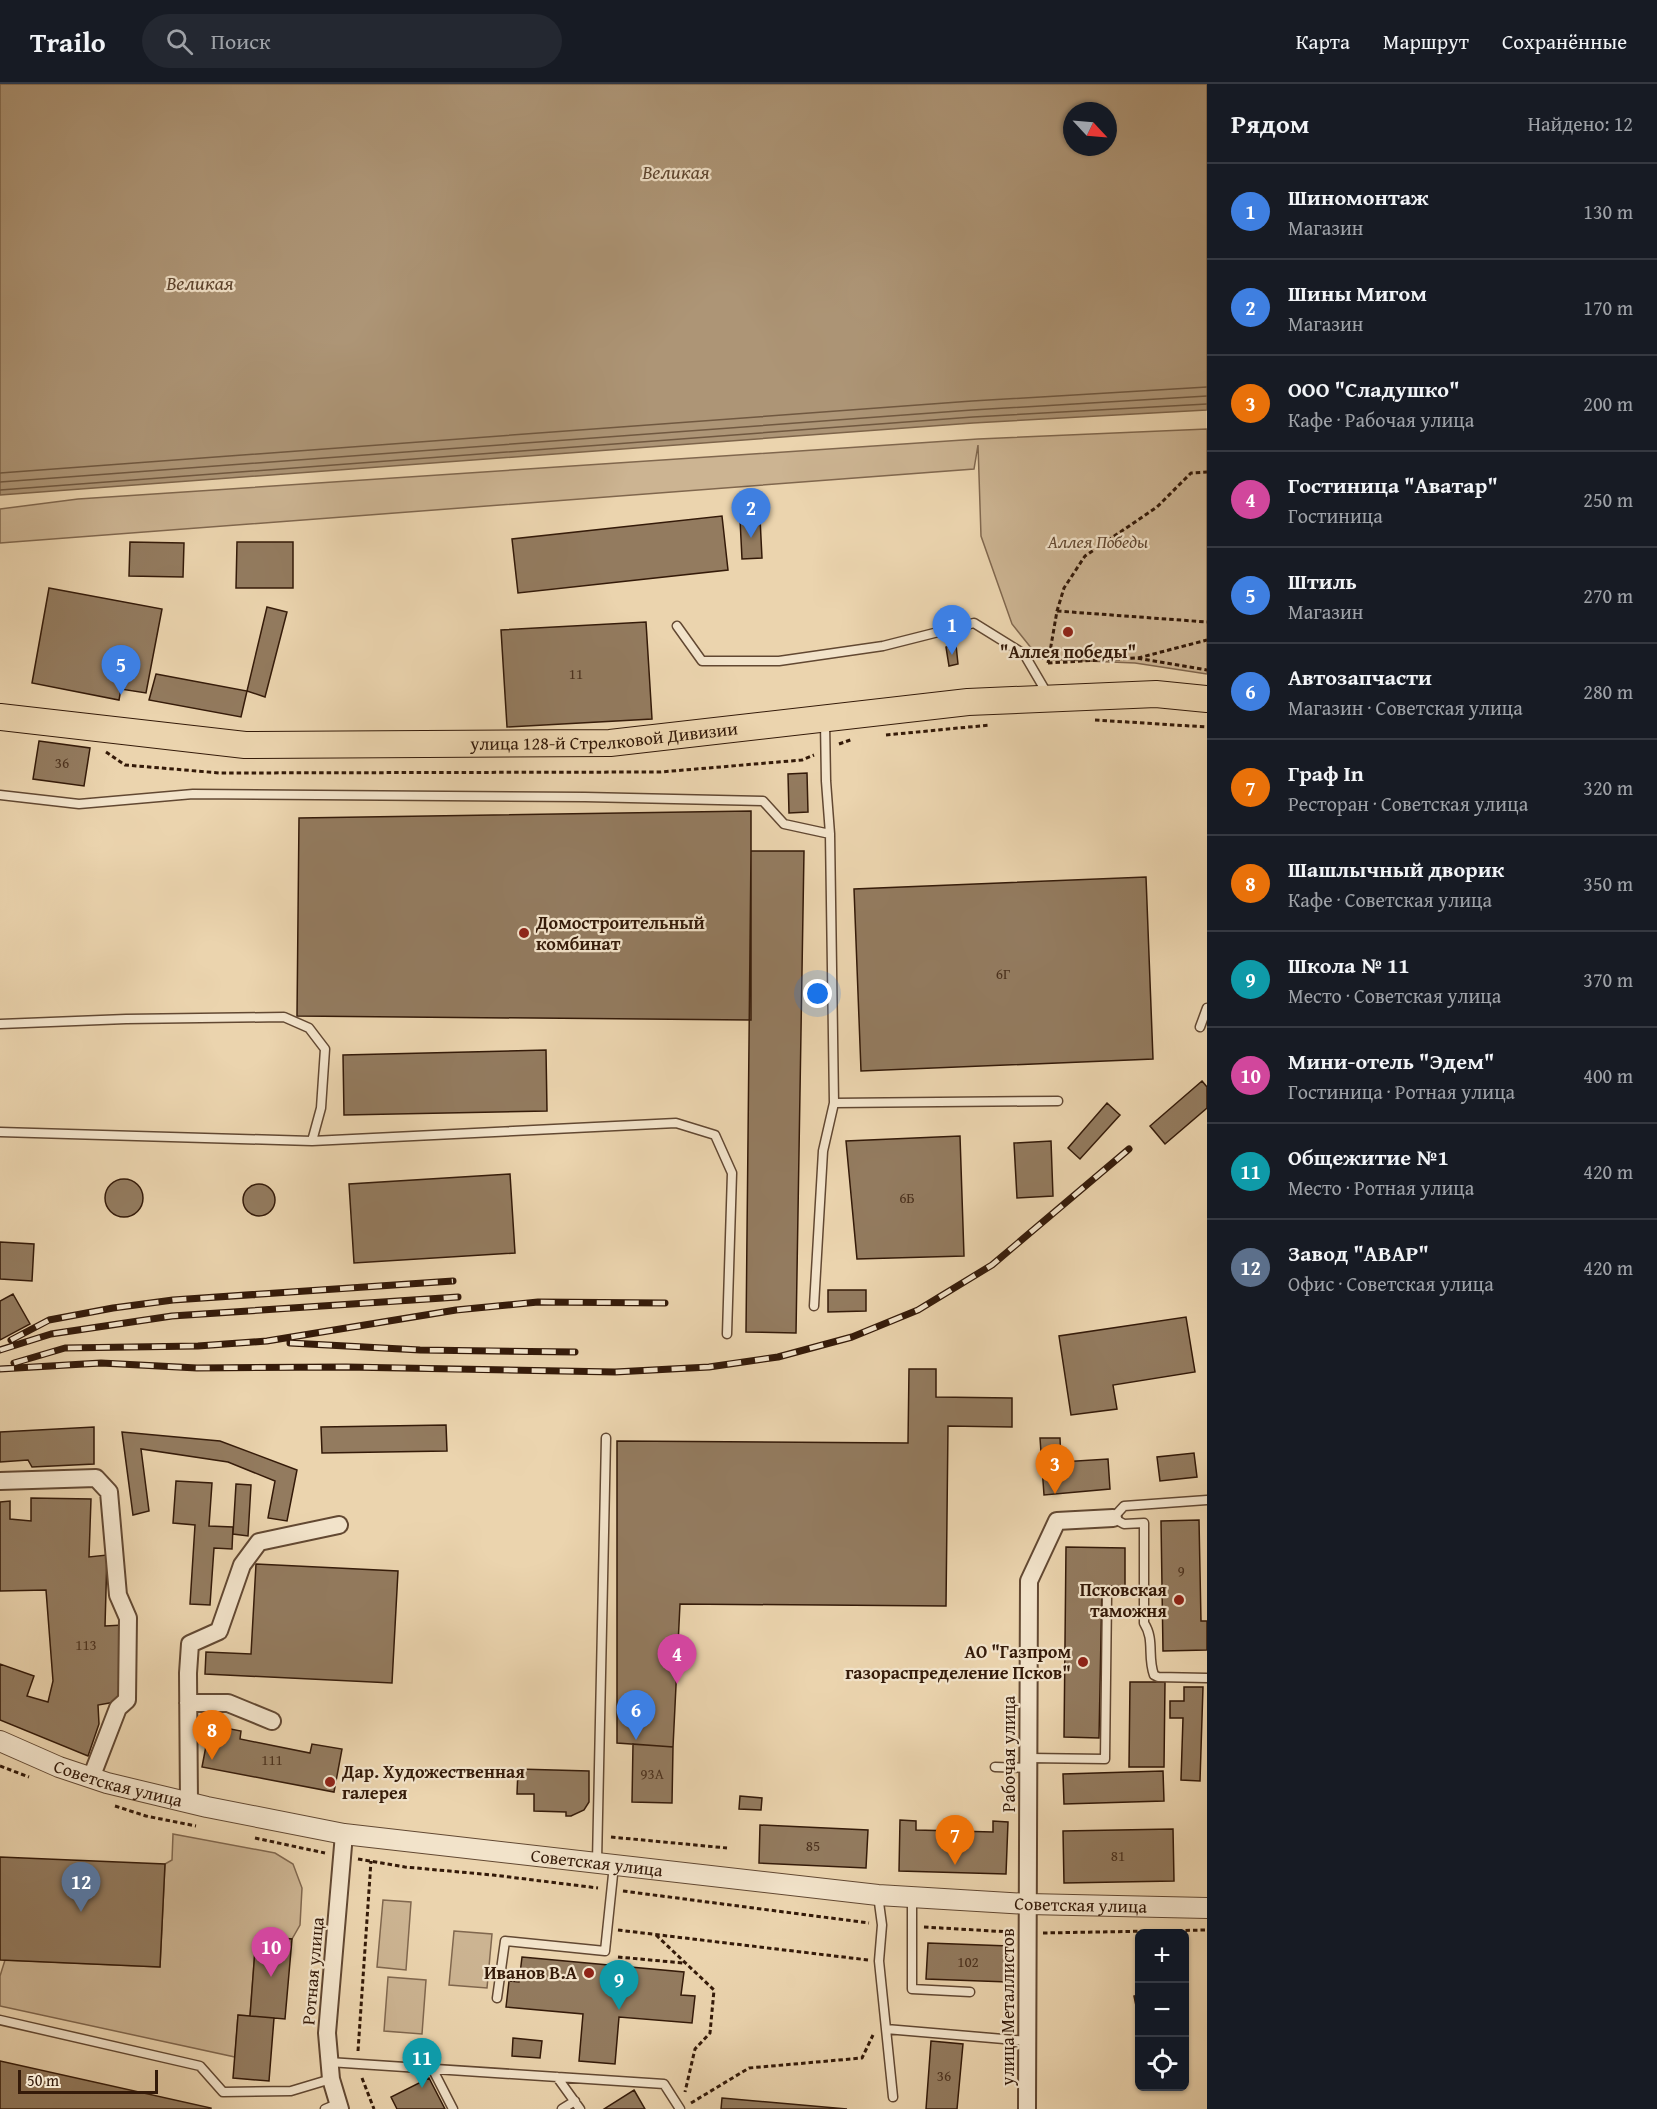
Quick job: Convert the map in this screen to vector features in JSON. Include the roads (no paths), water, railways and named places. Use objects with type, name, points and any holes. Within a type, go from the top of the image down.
[{"type":"main road","name":"улица 128-й Стрелковой Дивизии","points":[[0,717],[245,745],[610,742],[968,702],[1046,690],[1156,694],[1207,699]]},
{"type":"street","points":[[0,1481],[96,1478],[109,1492],[118,1595],[128,1618],[128,1700],[117,1708],[91,1778]]},
{"type":"street","name":"Рабочая улица","points":[[1028,1904],[1029,1581],[1057,1521],[1113,1518]]},
{"type":"street","points":[[189,1803],[190,1644],[219,1631],[242,1565],[259,1542],[339,1525]]},
{"type":"street","points":[[188,1703],[228,1702],[272,1721]]},
{"type":"street","name":"Советская улица","points":[[0,1741],[59,1767],[91,1778],[189,1803],[344,1834],[878,1895],[1028,1904],[1207,1908]]},
{"type":"street","name":"Ротная улица","points":[[334,2107],[327,2033],[344,1834]]},
{"type":"street","name":"улица Металлистов","points":[[1027,2109],[1028,1904]]},
{"type":"lane","points":[[677,626],[702,661],[779,661],[883,646],[974,623],[1024,654],[1046,690]]},
{"type":"lane","points":[[814,1306],[823,1151],[834,1103],[830,834],[825,718]]},
{"type":"lane","points":[[0,795],[79,804],[193,794],[763,801],[784,824],[830,834]]},
{"type":"lane","points":[[1200,1027],[1207,1008]]},
{"type":"lane","points":[[0,1024],[126,1018],[284,1017],[309,1028],[325,1049],[321,1108],[312,1141]]},
{"type":"lane","points":[[834,1103],[1058,1101]]},
{"type":"lane","points":[[0,1132],[312,1141],[676,1123],[715,1135],[732,1173],[728,1334]]},
{"type":"lane","points":[[497,1998],[505,1941],[605,1951],[607,1928],[605,1864],[597,1836],[606,1438]]},
{"type":"lane","points":[[1207,1500],[1124,1506],[1113,1518],[1124,1524],[1144,1523],[1144,1623],[1150,1632],[1150,1665],[1154,1675],[1207,1678]]},
{"type":"lane","points":[[995,1767],[1105,1759],[1107,1597]]},
{"type":"lane","points":[[878,1895],[882,1925],[879,1961],[893,2097]]},
{"type":"lane","points":[[912,1897],[912,1989],[970,1992]]},
{"type":"lane","points":[[0,2020],[200,2066],[223,2092],[291,2091],[331,2079]]},
{"type":"lane","points":[[886,2029],[1027,2041]]},
{"type":"lane","points":[[329,2062],[664,2084],[681,2109]]},
{"type":"lane","points":[[432,2068],[453,2109]]},
{"type":"lane","points":[[557,2077],[580,2109]]},
{"type":"lane","points":[[562,2109],[574,2101]]},
{"type":"water","name":"Великая","points":[[0,84],[1207,84],[1207,410],[973,423],[0,495]]},
{"type":"railway","points":[[0,1369],[101,1363],[197,1368],[346,1367],[615,1372],[709,1367],[778,1357],[852,1337],[918,1310],[992,1265],[1129,1149]]},
{"type":"railway","points":[[11,1340],[49,1320],[113,1308],[173,1300],[453,1281]]},
{"type":"railway","points":[[0,1350],[51,1334],[172,1316],[458,1297]]},
{"type":"railway","points":[[14,1363],[65,1348],[198,1346],[267,1341],[456,1310],[538,1302],[665,1303]]},
{"type":"railway","points":[[290,1343],[420,1350],[575,1352]]},
{"type":"place","name":"Шины Мигом","points":[[751,538]]},
{"type":"place","name":"\"Аллея победы\"","points":[[1068,632]]},
{"type":"place","name":"Шиномонтаж","points":[[952,655]]},
{"type":"place","name":"Штиль","points":[[121,695]]},
{"type":"place","name":"Домостроительный комбинат","points":[[524,933]]},
{"type":"place","name":"ООО \"Сладушко\"","points":[[1055,1494]]},
{"type":"place","name":"Псковская таможня","points":[[1179,1600]]},
{"type":"place","name":"АО \"Газпром газораспределение Псков\"","points":[[1083,1662]]},
{"type":"place","name":"Гостиница \"Аватар\"","points":[[677,1684]]},
{"type":"place","name":"Автозапчасти","points":[[636,1740]]},
{"type":"place","name":"Шашлычный дворик","points":[[212,1760]]},
{"type":"place","name":"Дар. Художественная галерея","points":[[330,1782]]},
{"type":"place","name":"Граф In","points":[[955,1865]]},
{"type":"place","name":"Завод \"АВАР\"","points":[[81,1912]]},
{"type":"place","name":"Иванов В.А","points":[[589,1973]]},
{"type":"place","name":"Мини-отель \"Эдем\"","points":[[271,1977]]},
{"type":"place","name":"Школа № 11","points":[[619,2010]]},
{"type":"place","name":"Общежитие №1","points":[[422,2088]]},
{"type":"park label","name":"Аллея Победы","points":[[1098,542]]}]
